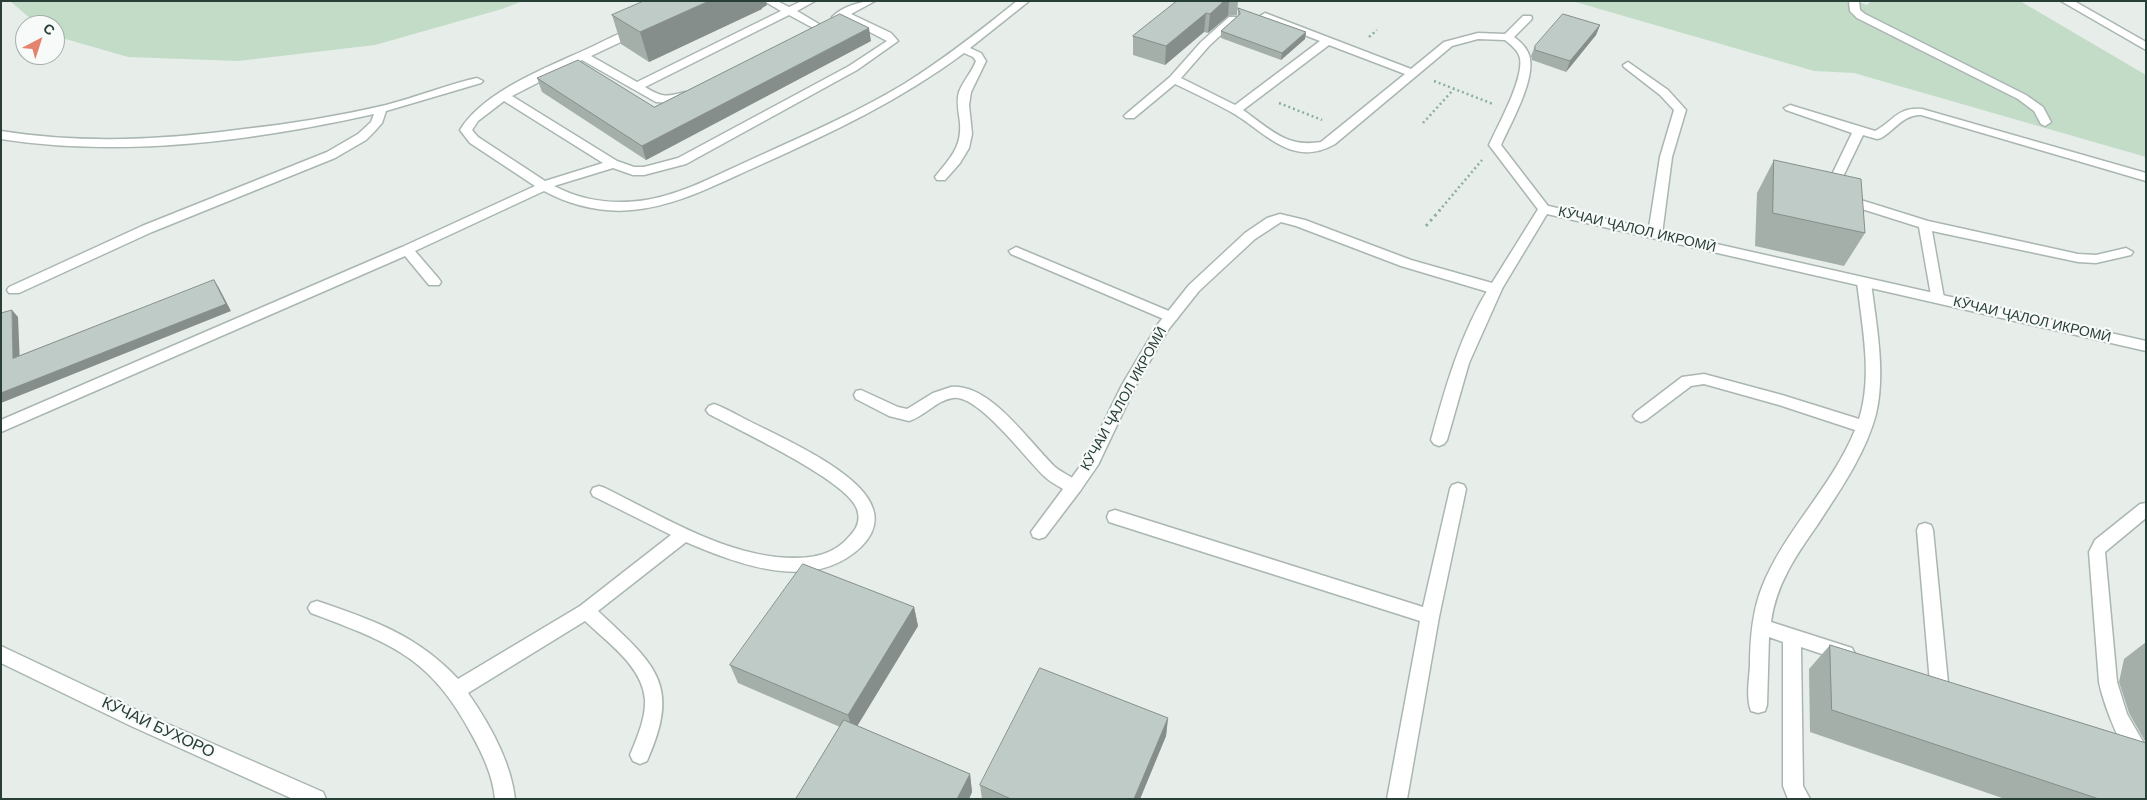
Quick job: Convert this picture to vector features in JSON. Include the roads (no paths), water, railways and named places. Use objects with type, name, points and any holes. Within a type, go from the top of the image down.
[{"type":"street","points":[[769,1],[818,27]]},
{"type":"street","points":[[637,87],[810,1]]},
{"type":"street","points":[[802,35],[870,1]]},
{"type":"street","points":[[646,26],[503,96],[476,114],[466,125],[466,130],[480,144],[544,186],[572,200],[599,205],[638,205],[676,195],[726,176],[839,124],[908,86],[963,49],[1024,1]]},
{"type":"street","points":[[1854,1],[1856,11],[1861,16],[2022,97],[2039,110],[2045,122]]},
{"type":"street","points":[[2066,1],[2146,47]]},
{"type":"street","points":[[503,96],[613,164],[633,171],[657,169],[682,161],[853,68],[893,41],[887,36],[842,14]]},
{"type":"street","points":[[1265,16],[1412,73]]},
{"type":"street","points":[[1130,116],[1174,79],[1205,44],[1233,18]]},
{"type":"street","points":[[1508,37],[1527,18]]},
{"type":"street","points":[[1174,79],[1236,110],[1277,140],[1291,147],[1308,148],[1324,145],[1345,130],[1441,48],[1456,40],[1478,36],[1508,37],[1522,49],[1525,66],[1510,110],[1495,145],[1544,209]]},
{"type":"street","points":[[1236,110],[1328,40]]},
{"type":"street","points":[[942,177],[950,169],[964,148],[967,129],[964,98],[966,90],[981,61],[977,55],[963,49]]},
{"type":"street","points":[[584,56],[662,101],[674,100],[693,91]]},
{"type":"street","points":[[1628,65],[1674,100],[1680,110],[1667,152],[1655,234]]},
{"type":"street","points":[[1,134],[35,140],[94,145],[150,142],[278,129],[381,110],[427,98],[477,81]]},
{"type":"street","points":[[1790,108],[1859,131],[1877,135],[1886,131],[1903,113],[1908,111],[1922,112],[2146,177]]},
{"type":"street","points":[[14,290],[147,229],[331,155],[362,137],[370,130],[381,110]]},
{"type":"street","points":[[1859,131],[1832,187],[1833,192],[1847,200],[1957,233],[2083,258],[2096,259],[2126,252]]},
{"type":"street","points":[[1,426],[407,250],[544,186],[564,178],[613,164]]},
{"type":"street","name":"КӮЧАИ ҶАЛОЛ ИКРОМӢ","points":[[1039,532],[1092,461],[1129,385],[1170,316],[1194,288],[1250,236],[1280,218],[1300,223],[1406,263],[1496,289],[1544,209],[2146,346]]},
{"type":"street","points":[[1925,224],[1937,298]]},
{"type":"street","points":[[407,250],[434,282]]},
{"type":"street","points":[[1016,251],[1170,316]]},
{"type":"street","points":[[1758,706],[1765,606],[1779,569],[1836,482],[1864,427],[1870,404],[1871,375],[1864,282]]},
{"type":"street","points":[[1439,440],[1448,403],[1462,360],[1472,335],[1496,289]]},
{"type":"street","points":[[1642,416],[1687,381],[1704,379],[1782,400],[1864,427]]},
{"type":"street","points":[[861,395],[894,412],[909,415],[942,396],[959,392],[967,394],[1005,424],[1052,474],[1074,487]]},
{"type":"street","points":[[599,492],[684,534],[728,553],[750,559],[798,565],[815,564],[843,553],[854,544],[862,535],[867,524],[867,514],[862,502],[834,477],[791,451],[714,410]]},
{"type":"street","points":[[1397,799],[1430,617],[1458,490]]},
{"type":"street","points":[[2146,509],[2101,545],[2097,552],[2111,701],[2119,721],[2146,765]]},
{"type":"street","points":[[1115,517],[1430,617]]},
{"type":"street","points":[[1924,530],[1940,683]]},
{"type":"street","points":[[458,690],[586,611],[684,534]]},
{"type":"street","points":[[317,608],[393,637],[408,645],[431,663],[458,690],[496,763],[505,799]]},
{"type":"street","points":[[586,611],[642,668],[650,682],[654,699],[652,714],[640,755]]},
{"type":"street","points":[[1762,628],[1866,660]]},
{"type":"street","points":[[1792,637],[1793,786],[1796,795],[1800,799]]},
{"type":"street","name":"КӮЧАИ БУХОРО","points":[[1,654],[138,720],[316,799]]},
{"type":"street","points":[[1921,677],[1958,689]]}]
